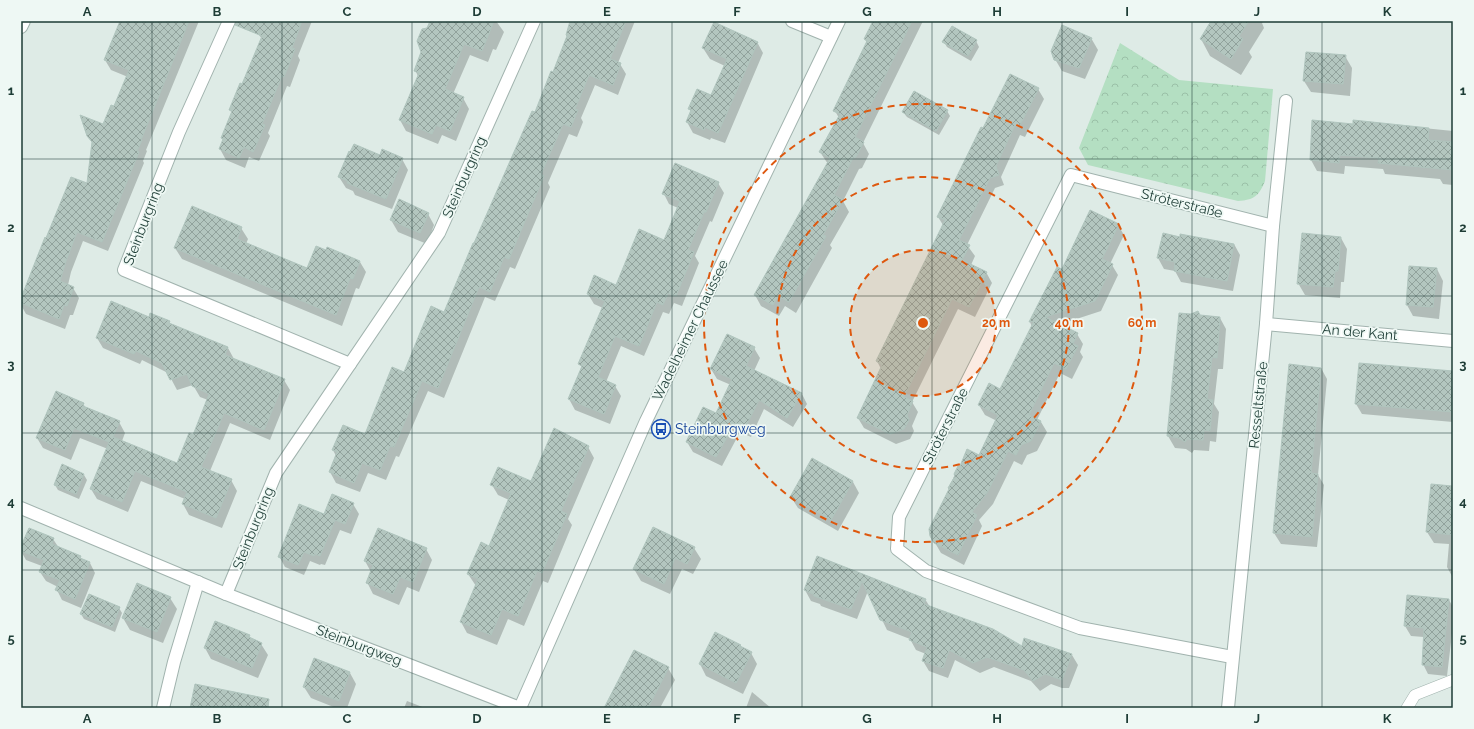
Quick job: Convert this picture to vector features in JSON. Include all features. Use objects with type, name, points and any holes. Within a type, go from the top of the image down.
[{"type":"street","points":[[21,27],[24,21]]},
{"type":"street","name":"Steinburgring","points":[[229,21],[179,132],[124,270],[350,364]]},
{"type":"street","name":"Steinburgring","points":[[226,594],[276,474],[439,233],[534,21]]},
{"type":"street","points":[[792,21],[831,37]]},
{"type":"street","name":"Wadelheimer Chaussee","points":[[520,708],[646,422],[839,21]]},
{"type":"street","name":"Resseltstraße","points":[[1228,708],[1266,324],[1273,226],[1286,101]]},
{"type":"street","name":"Ströterstraße","points":[[1232,657],[1080,628],[926,571],[897,549],[899,517],[1071,175],[1273,226]]},
{"type":"street","name":"An der Kant","points":[[1266,324],[1453,341]]},
{"type":"street","name":"Steinburgweg","points":[[21,508],[226,594],[520,708]]},
{"type":"street","points":[[163,708],[174,662],[198,582]]},
{"type":"lane","points":[[1407,708],[1415,695],[1453,680]]},
{"type":"green space","points":[[1120,43],[1179,80],[1273,89],[1265,181],[1258,194],[1248,200],[1238,201],[1088,165],[1079,148]]},
{"type":"building","points":[[120,21],[189,21],[141,140],[137,151],[139,152],[102,242],[77,232],[60,281],[74,287],[67,306],[64,305],[59,319],[21,303],[21,298],[71,177],[87,183],[92,142],[87,136],[80,115],[103,124],[111,105],[114,106],[129,70],[104,60]]},
{"type":"building","points":[[236,21],[302,21],[292,48],[295,49],[284,77],[282,76],[262,124],[265,125],[253,152],[244,147],[239,158],[219,149],[223,139],[221,138],[232,111],[229,110],[240,83],[242,84],[262,36],[235,25]]},
{"type":"building","points":[[430,21],[494,21],[482,51],[464,44],[445,89],[464,97],[450,131],[436,125],[432,134],[399,120],[419,73],[414,71],[421,52],[417,41],[422,29],[427,28]]},
{"type":"building","points":[[570,21],[626,21],[610,59],[621,63],[613,85],[589,75],[575,109],[578,110],[571,127],[563,124],[541,174],[544,176],[509,259],[504,257],[490,292],[479,287],[438,388],[422,381],[394,447],[390,446],[380,470],[362,463],[354,483],[329,472],[337,452],[332,450],[343,425],[365,434],[392,367],[404,372],[431,306],[444,312],[532,111],[535,112],[551,71],[553,72],[567,36]]},
{"type":"building","points":[[873,21],[912,21],[855,137],[864,142],[856,157],[853,158],[834,195],[843,200],[823,235],[826,236],[789,302],[778,296],[773,305],[754,295],[830,158],[819,152],[840,114],[833,111],[867,41],[864,39]]},
{"type":"building","points":[[1211,21],[1249,21],[1239,36],[1243,39],[1231,59],[1200,39]]},
{"type":"building","points":[[714,22],[758,42],[718,133],[705,127],[704,130],[686,122],[691,110],[688,109],[697,89],[711,95],[727,59],[702,48]]},
{"type":"building","points":[[1062,25],[1092,38],[1079,68],[1054,60],[1051,51]]},
{"type":"building","points":[[952,26],[977,40],[968,56],[942,42]]},
{"type":"building","points":[[1306,52],[1346,55],[1343,84],[1303,81]]},
{"type":"building","points":[[1010,74],[1039,88],[1019,127],[1015,125],[996,166],[999,175],[990,178],[959,240],[970,245],[962,260],[987,272],[969,307],[952,299],[904,397],[913,401],[907,415],[909,420],[904,429],[890,434],[857,418],[882,365],[876,361],[945,220],[937,217],[981,127],[983,128]]},
{"type":"building","points":[[914,91],[948,110],[936,131],[902,112]]},
{"type":"building","points":[[1312,120],[1353,124],[1353,120],[1429,128],[1428,140],[1453,142],[1453,170],[1378,163],[1379,158],[1339,155],[1339,163],[1310,160]]},
{"type":"building","points":[[354,144],[380,155],[382,149],[403,158],[386,199],[347,183],[348,181],[338,177],[349,151],[350,152]]},
{"type":"building","points":[[675,163],[719,182],[706,212],[704,212],[688,250],[694,252],[676,296],[668,293],[663,305],[657,302],[639,346],[615,336],[598,377],[616,385],[604,414],[568,399],[582,366],[578,364],[605,301],[587,294],[594,275],[616,285],[639,229],[664,240],[680,201],[662,194]]},
{"type":"building","points":[[399,199],[429,213],[420,233],[390,220]]},
{"type":"building","points":[[192,206],[242,227],[237,239],[307,268],[316,246],[326,250],[327,247],[360,261],[353,279],[350,278],[336,315],[174,248]]},
{"type":"building","points":[[1090,210],[1119,224],[1102,259],[1113,264],[1095,301],[1045,317],[1078,333],[1073,344],[1078,346],[1066,369],[1054,363],[1029,415],[1041,421],[1031,441],[1021,445],[1016,455],[1008,451],[987,493],[972,512],[977,515],[958,555],[934,543],[930,536],[929,529],[967,449],[979,455],[998,415],[978,405],[989,383],[1000,389],[1034,321],[1029,322],[1057,267],[1062,269]]},
{"type":"building","points":[[1163,233],[1180,237],[1180,234],[1234,244],[1227,281],[1174,271],[1175,262],[1157,258]]},
{"type":"building","points":[[1302,233],[1341,237],[1338,271],[1335,271],[1333,287],[1297,284]]},
{"type":"building","points":[[1409,266],[1437,268],[1433,307],[1406,305]]},
{"type":"building","points":[[111,301],[149,317],[150,313],[170,321],[169,323],[228,347],[225,355],[285,379],[264,430],[224,413],[201,467],[232,479],[216,518],[182,504],[187,492],[135,471],[122,502],[90,489],[109,442],[74,428],[65,450],[36,438],[56,391],[84,403],[83,406],[120,421],[113,437],[177,463],[189,433],[193,435],[209,394],[192,386],[187,374],[170,380],[162,363],[136,351],[134,354],[96,338]]},
{"type":"building","points":[[1198,311],[1200,315],[1220,317],[1217,358],[1212,357],[1207,399],[1213,400],[1210,431],[1204,430],[1203,440],[1187,439],[1185,442],[1179,438],[1167,436],[1179,313],[1191,314]]},
{"type":"building","points":[[727,334],[755,347],[746,366],[802,393],[787,418],[759,400],[745,428],[735,423],[716,457],[686,442],[703,407],[716,413],[732,379],[710,369]]},
{"type":"building","points":[[1359,363],[1453,371],[1453,412],[1355,404]]},
{"type":"building","points":[[1289,364],[1321,368],[1311,473],[1318,474],[1312,537],[1273,533]]},
{"type":"building","points":[[554,428],[589,446],[561,511],[567,514],[542,573],[537,571],[518,616],[502,609],[491,635],[460,622],[478,579],[467,574],[481,542],[489,546],[511,493],[490,485],[498,467],[531,481]]},
{"type":"building","points":[[812,458],[853,481],[831,520],[790,497]]},
{"type":"building","points":[[62,464],[84,474],[76,494],[54,485]]},
{"type":"building","points":[[1431,484],[1452,486],[1451,498],[1453,499],[1453,535],[1426,532]]},
{"type":"building","points":[[332,494],[354,503],[345,524],[335,520],[320,556],[315,554],[314,556],[304,552],[298,565],[278,557],[299,504],[324,514]]},
{"type":"building","points":[[653,527],[695,547],[687,564],[675,558],[664,584],[633,569]]},
{"type":"building","points":[[29,528],[54,538],[52,544],[81,556],[80,558],[90,562],[75,599],[55,590],[60,580],[39,572],[44,560],[21,551],[21,546]]},
{"type":"building","points":[[378,528],[427,548],[413,582],[400,577],[393,594],[366,583],[373,565],[364,561]]},
{"type":"building","points":[[817,556],[926,599],[924,604],[993,629],[1022,646],[1024,638],[1072,654],[1062,680],[1045,674],[1033,681],[1024,670],[987,657],[973,663],[949,650],[943,668],[922,661],[927,647],[909,640],[912,632],[880,620],[862,581],[851,609],[814,596],[813,594],[804,590]]},
{"type":"building","points":[[137,583],[171,597],[157,632],[122,618]]},
{"type":"building","points":[[89,594],[120,607],[112,627],[80,614]]},
{"type":"building","points":[[1407,595],[1449,599],[1442,667],[1422,665],[1424,628],[1404,626]]},
{"type":"building","points":[[215,621],[250,635],[249,637],[262,643],[252,668],[204,648]]},
{"type":"building","points":[[715,632],[752,652],[736,683],[699,664]]},
{"type":"building","points":[[634,650],[669,667],[648,708],[604,708]]},
{"type":"building","points":[[314,658],[350,672],[339,701],[303,687]]},
{"type":"building","points":[[195,684],[269,699],[268,708],[190,708]]},
{"type":"place","name":"Steinburgweg","points":[[661,429]]}]
